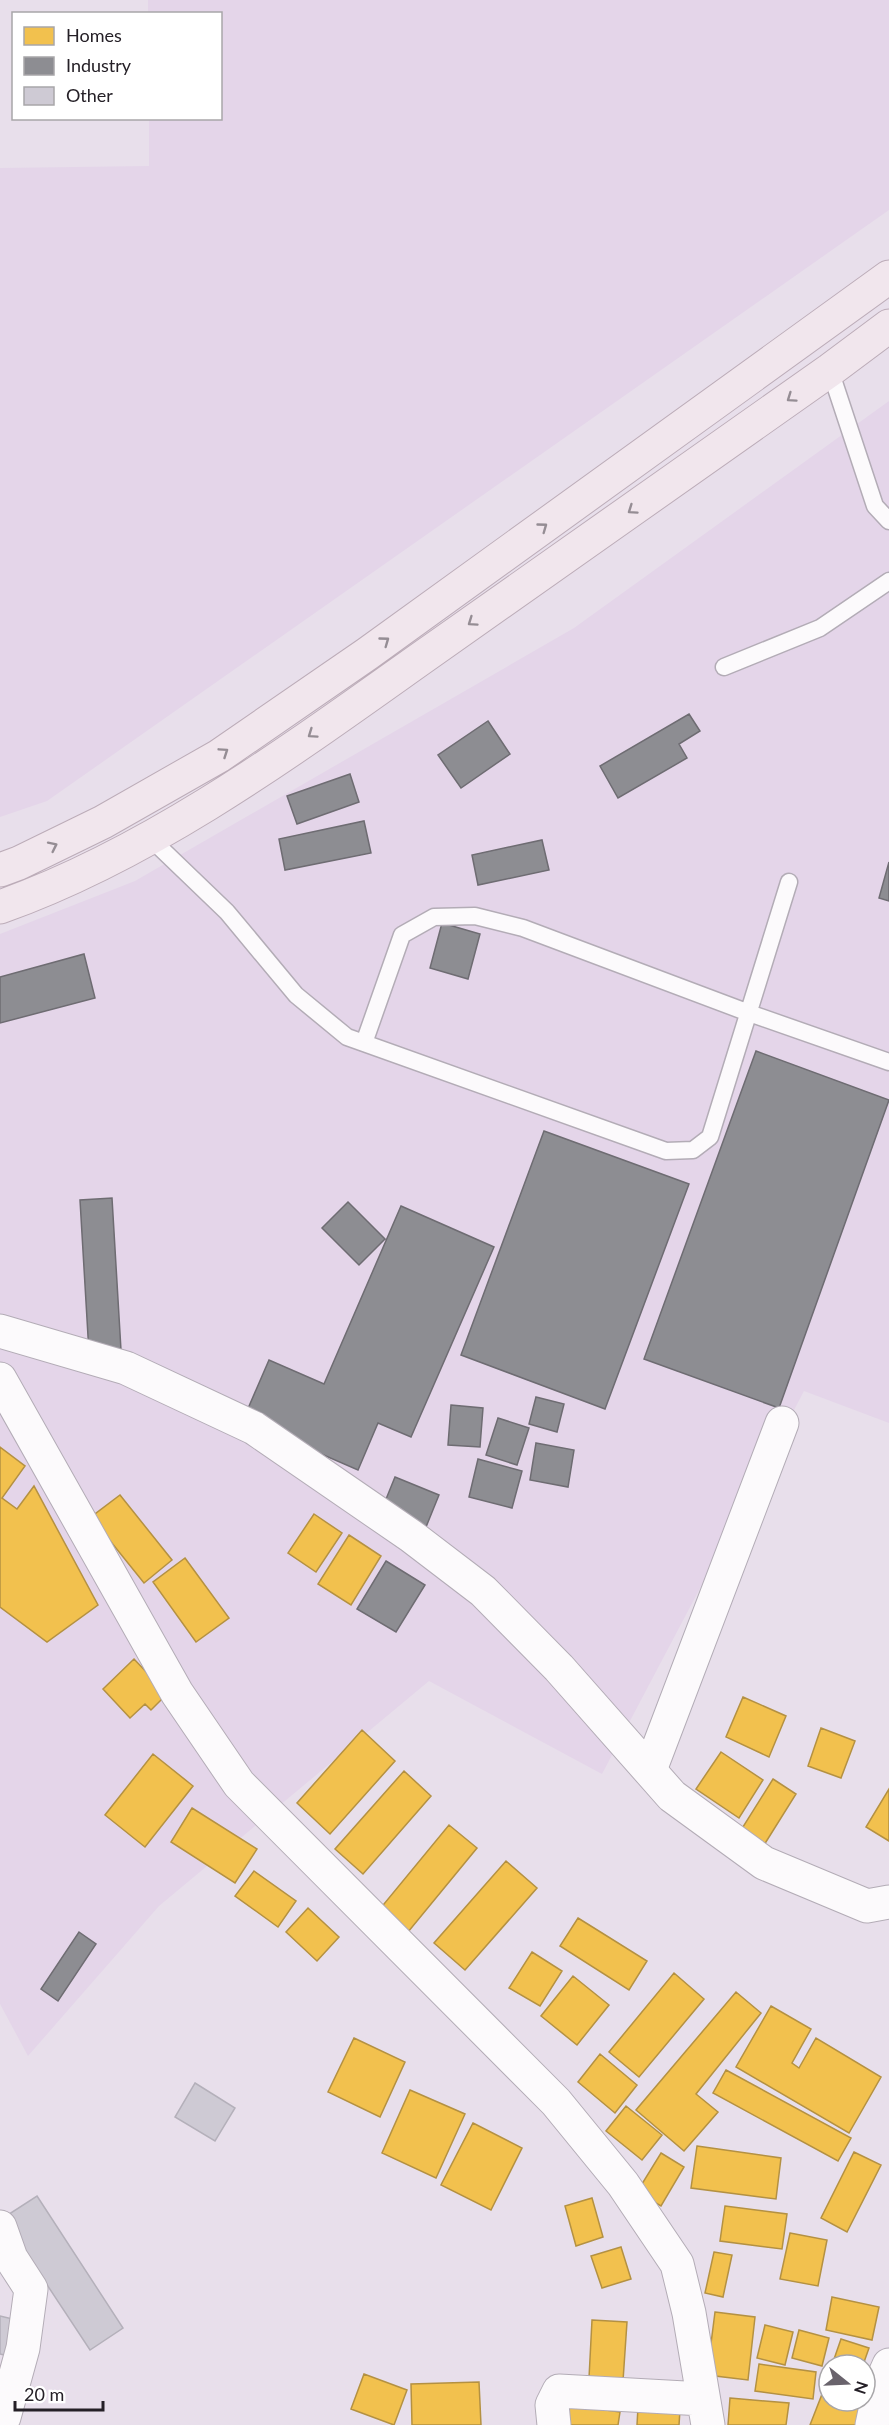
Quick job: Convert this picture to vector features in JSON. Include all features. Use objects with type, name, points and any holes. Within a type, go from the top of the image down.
[{"type":"highway","points":[[0,870],[103,822],[219,756],[367,654],[889,277]]},
{"type":"highway","points":[[0,907],[32,896],[119,854],[238,786],[830,370],[889,326]]},
{"type":"street","points":[[0,1331],[126,1368],[254,1428],[411,1536],[483,1591],[559,1668],[672,1796],[764,1863],[867,1906],[889,1902]]},
{"type":"street","points":[[0,1379],[177,1693],[239,1784],[556,2102],[623,2184],[677,2264],[689,2313],[706,2412],[559,2391],[552,2405],[554,2425]]},
{"type":"street","points":[[650,1770],[782,1423]]},
{"type":"street","points":[[0,2227],[11,2258],[31,2289],[23,2348],[4,2417],[0,2420]]},
{"type":"street","points":[[872,2425],[881,2383],[889,2365]]},
{"type":"lane","points":[[830,370],[875,506],[889,521]]},
{"type":"lane","points":[[724,667],[820,628],[889,581]]},
{"type":"lane","points":[[149,837],[227,912],[296,995],[347,1037],[666,1151],[693,1150],[710,1137],[789,882]]},
{"type":"lane","points":[[364,1043],[402,935],[434,917],[475,916],[523,928],[748,1013],[889,1062]]},
{"type":"shaded area","points":[[148,0],[889,0],[889,210],[47,801],[0,817],[0,168],[149,166],[149,120],[222,120],[222,12],[148,12]]},
{"type":"shaded area","points":[[889,401],[889,1423],[804,1391],[602,1774],[429,1681],[159,1906],[28,2056],[0,2004],[0,934],[135,881],[574,628]]},
{"type":"building: Homes","points":[[0,1447],[25,1466],[2,1498],[17,1509],[34,1486],[98,1605],[47,1642],[0,1607]]},
{"type":"building: Homes","points":[[120,1495],[172,1560],[144,1583],[91,1517]]},
{"type":"building: Homes","points":[[314,1514],[342,1533],[316,1572],[288,1553]]},
{"type":"building: Homes","points":[[349,1535],[381,1556],[351,1605],[318,1584]]},
{"type":"building: Homes","points":[[185,1558],[229,1618],[196,1642],[153,1582]]},
{"type":"building: Homes","points":[[134,1659],[167,1694],[151,1710],[145,1704],[130,1718],[103,1689]]},
{"type":"building: Homes","points":[[743,1697],[786,1716],[769,1757],[726,1737]]},
{"type":"building: Homes","points":[[821,1728],[855,1741],[841,1778],[808,1766]]},
{"type":"building: Homes","points":[[362,1730],[395,1761],[330,1834],[297,1803]]},
{"type":"building: Homes","points":[[721,1752],[763,1780],[739,1818],[696,1789]]},
{"type":"building: Homes","points":[[153,1754],[193,1786],[145,1847],[105,1815]]},
{"type":"building: Homes","points":[[404,1771],[431,1796],[363,1874],[335,1849]]},
{"type":"building: Homes","points":[[773,1779],[796,1794],[759,1853],[736,1838]]},
{"type":"building: Homes","points":[[889,1789],[889,1841],[866,1827]]},
{"type":"building: Homes","points":[[192,1808],[257,1849],[235,1883],[171,1842]]},
{"type":"building: Homes","points":[[449,1825],[477,1848],[408,1932],[379,1910]]},
{"type":"building: Homes","points":[[506,1861],[537,1888],[465,1970],[434,1943]]},
{"type":"building: Homes","points":[[254,1871],[296,1901],[278,1927],[235,1896]]},
{"type":"building: Homes","points":[[308,1908],[339,1937],[317,1961],[286,1932]]},
{"type":"building: Homes","points":[[578,1918],[647,1961],[629,1990],[560,1946]]},
{"type":"building: Homes","points":[[532,1952],[562,1971],[540,2006],[509,1988]]},
{"type":"building: Homes","points":[[674,1973],[704,1999],[639,2077],[609,2052]]},
{"type":"building: Homes","points":[[573,1976],[609,2005],[577,2045],[541,2016]]},
{"type":"building: Homes","points":[[736,1992],[761,2013],[696,2094],[718,2112],[684,2151],[636,2110]]},
{"type":"building: Homes","points":[[771,2006],[811,2029],[792,2063],[799,2068],[816,2038],[881,2077],[849,2133],[736,2067]]},
{"type":"building: Homes","points":[[354,2038],[405,2062],[380,2117],[328,2092]]},
{"type":"building: Homes","points":[[600,2054],[637,2085],[615,2113],[578,2082]]},
{"type":"building: Homes","points":[[726,2070],[851,2138],[838,2161],[713,2093]]},
{"type":"building: Homes","points":[[410,2090],[465,2114],[436,2178],[382,2153]]},
{"type":"building: Homes","points":[[626,2106],[662,2135],[642,2160],[606,2131]]},
{"type":"building: Homes","points":[[473,2123],[522,2148],[491,2210],[441,2185]]},
{"type":"building: Homes","points":[[697,2146],[781,2158],[776,2199],[691,2188]]},
{"type":"building: Homes","points":[[854,2152],[881,2165],[847,2232],[821,2218]]},
{"type":"building: Homes","points":[[661,2153],[684,2167],[661,2206],[637,2192]]},
{"type":"building: Homes","points":[[592,2198],[603,2237],[576,2246],[565,2206]]},
{"type":"building: Homes","points":[[725,2206],[787,2214],[782,2249],[720,2241]]},
{"type":"building: Homes","points":[[790,2233],[827,2240],[818,2286],[780,2279]]},
{"type":"building: Homes","points":[[621,2247],[631,2279],[602,2288],[591,2256]]},
{"type":"building: Homes","points":[[714,2252],[732,2255],[723,2297],[705,2293]]},
{"type":"building: Homes","points":[[832,2297],[879,2307],[872,2340],[826,2330]]},
{"type":"building: Homes","points":[[715,2312],[755,2317],[748,2380],[707,2375]]},
{"type":"building: Homes","points":[[592,2320],[627,2322],[623,2381],[589,2378]]},
{"type":"building: Homes","points":[[765,2325],[793,2332],[785,2365],[757,2358]]},
{"type":"building: Homes","points":[[799,2330],[829,2338],[825,2353],[817,2353],[817,2365],[792,2358]]},
{"type":"building: Homes","points":[[841,2339],[869,2348],[867,2353],[836,2353]]},
{"type":"building: Homes","points":[[759,2364],[816,2372],[813,2399],[755,2391]]},
{"type":"building: Homes","points":[[364,2374],[407,2390],[394,2425],[351,2409]]},
{"type":"building: Homes","points":[[479,2382],[481,2425],[412,2425],[411,2384]]},
{"type":"building: Homes","points":[[730,2398],[789,2403],[786,2425],[728,2425]]},
{"type":"building: Homes","points":[[570,2405],[620,2412],[618,2425],[567,2425]]},
{"type":"building: Homes","points":[[638,2407],[680,2410],[679,2425],[637,2425]]},
{"type":"building: Homes","points":[[817,2407],[817,2413],[864,2413],[863,2425],[810,2425]]},
{"type":"building: Industry","points":[[689,714],[700,731],[679,744],[687,758],[618,798],[600,766]]},
{"type":"building: Industry","points":[[488,721],[510,754],[461,788],[438,755]]},
{"type":"building: Industry","points":[[350,774],[359,802],[297,824],[287,796]]},
{"type":"building: Industry","points":[[364,821],[371,853],[285,870],[279,839]]},
{"type":"building: Industry","points":[[542,840],[549,870],[478,885],[472,855]]},
{"type":"building: Industry","points":[[889,862],[889,901],[879,898]]},
{"type":"building: Industry","points":[[442,923],[480,934],[468,979],[430,968]]},
{"type":"building: Industry","points":[[84,954],[95,998],[0,1023],[0,977]]},
{"type":"building: Industry","points":[[756,1051],[889,1100],[779,1408],[644,1359]]},
{"type":"building: Industry","points":[[544,1131],[689,1184],[605,1409],[461,1355]]},
{"type":"building: Industry","points":[[112,1198],[121,1350],[89,1353],[80,1200]]},
{"type":"building: Industry","points":[[348,1202],[385,1239],[359,1265],[322,1228]]},
{"type":"building: Industry","points":[[401,1206],[494,1247],[411,1437],[378,1423],[358,1470],[243,1420],[269,1360],[324,1384]]},
{"type":"building: Industry","points":[[536,1397],[564,1404],[557,1432],[529,1424]]},
{"type":"building: Industry","points":[[451,1405],[483,1408],[480,1447],[448,1445]]},
{"type":"building: Industry","points":[[498,1418],[529,1428],[517,1465],[486,1455]]},
{"type":"building: Industry","points":[[536,1443],[574,1450],[568,1487],[530,1480]]},
{"type":"building: Industry","points":[[478,1459],[522,1471],[512,1508],[469,1497]]},
{"type":"building: Industry","points":[[395,1477],[439,1495],[426,1527],[382,1509]]},
{"type":"building: Industry","points":[[386,1561],[425,1585],[396,1632],[357,1609]]},
{"type":"building: Industry","points":[[79,1932],[96,1944],[58,2001],[41,1989]]},
{"type":"building: Other","points":[[195,2083],[235,2108],[215,2141],[175,2117]]},
{"type":"building: Other","points":[[37,2196],[123,2328],[90,2350],[3,2218]]},
{"type":"building: Other","points":[[0,2316],[21,2321],[12,2357],[0,2354]]}]
